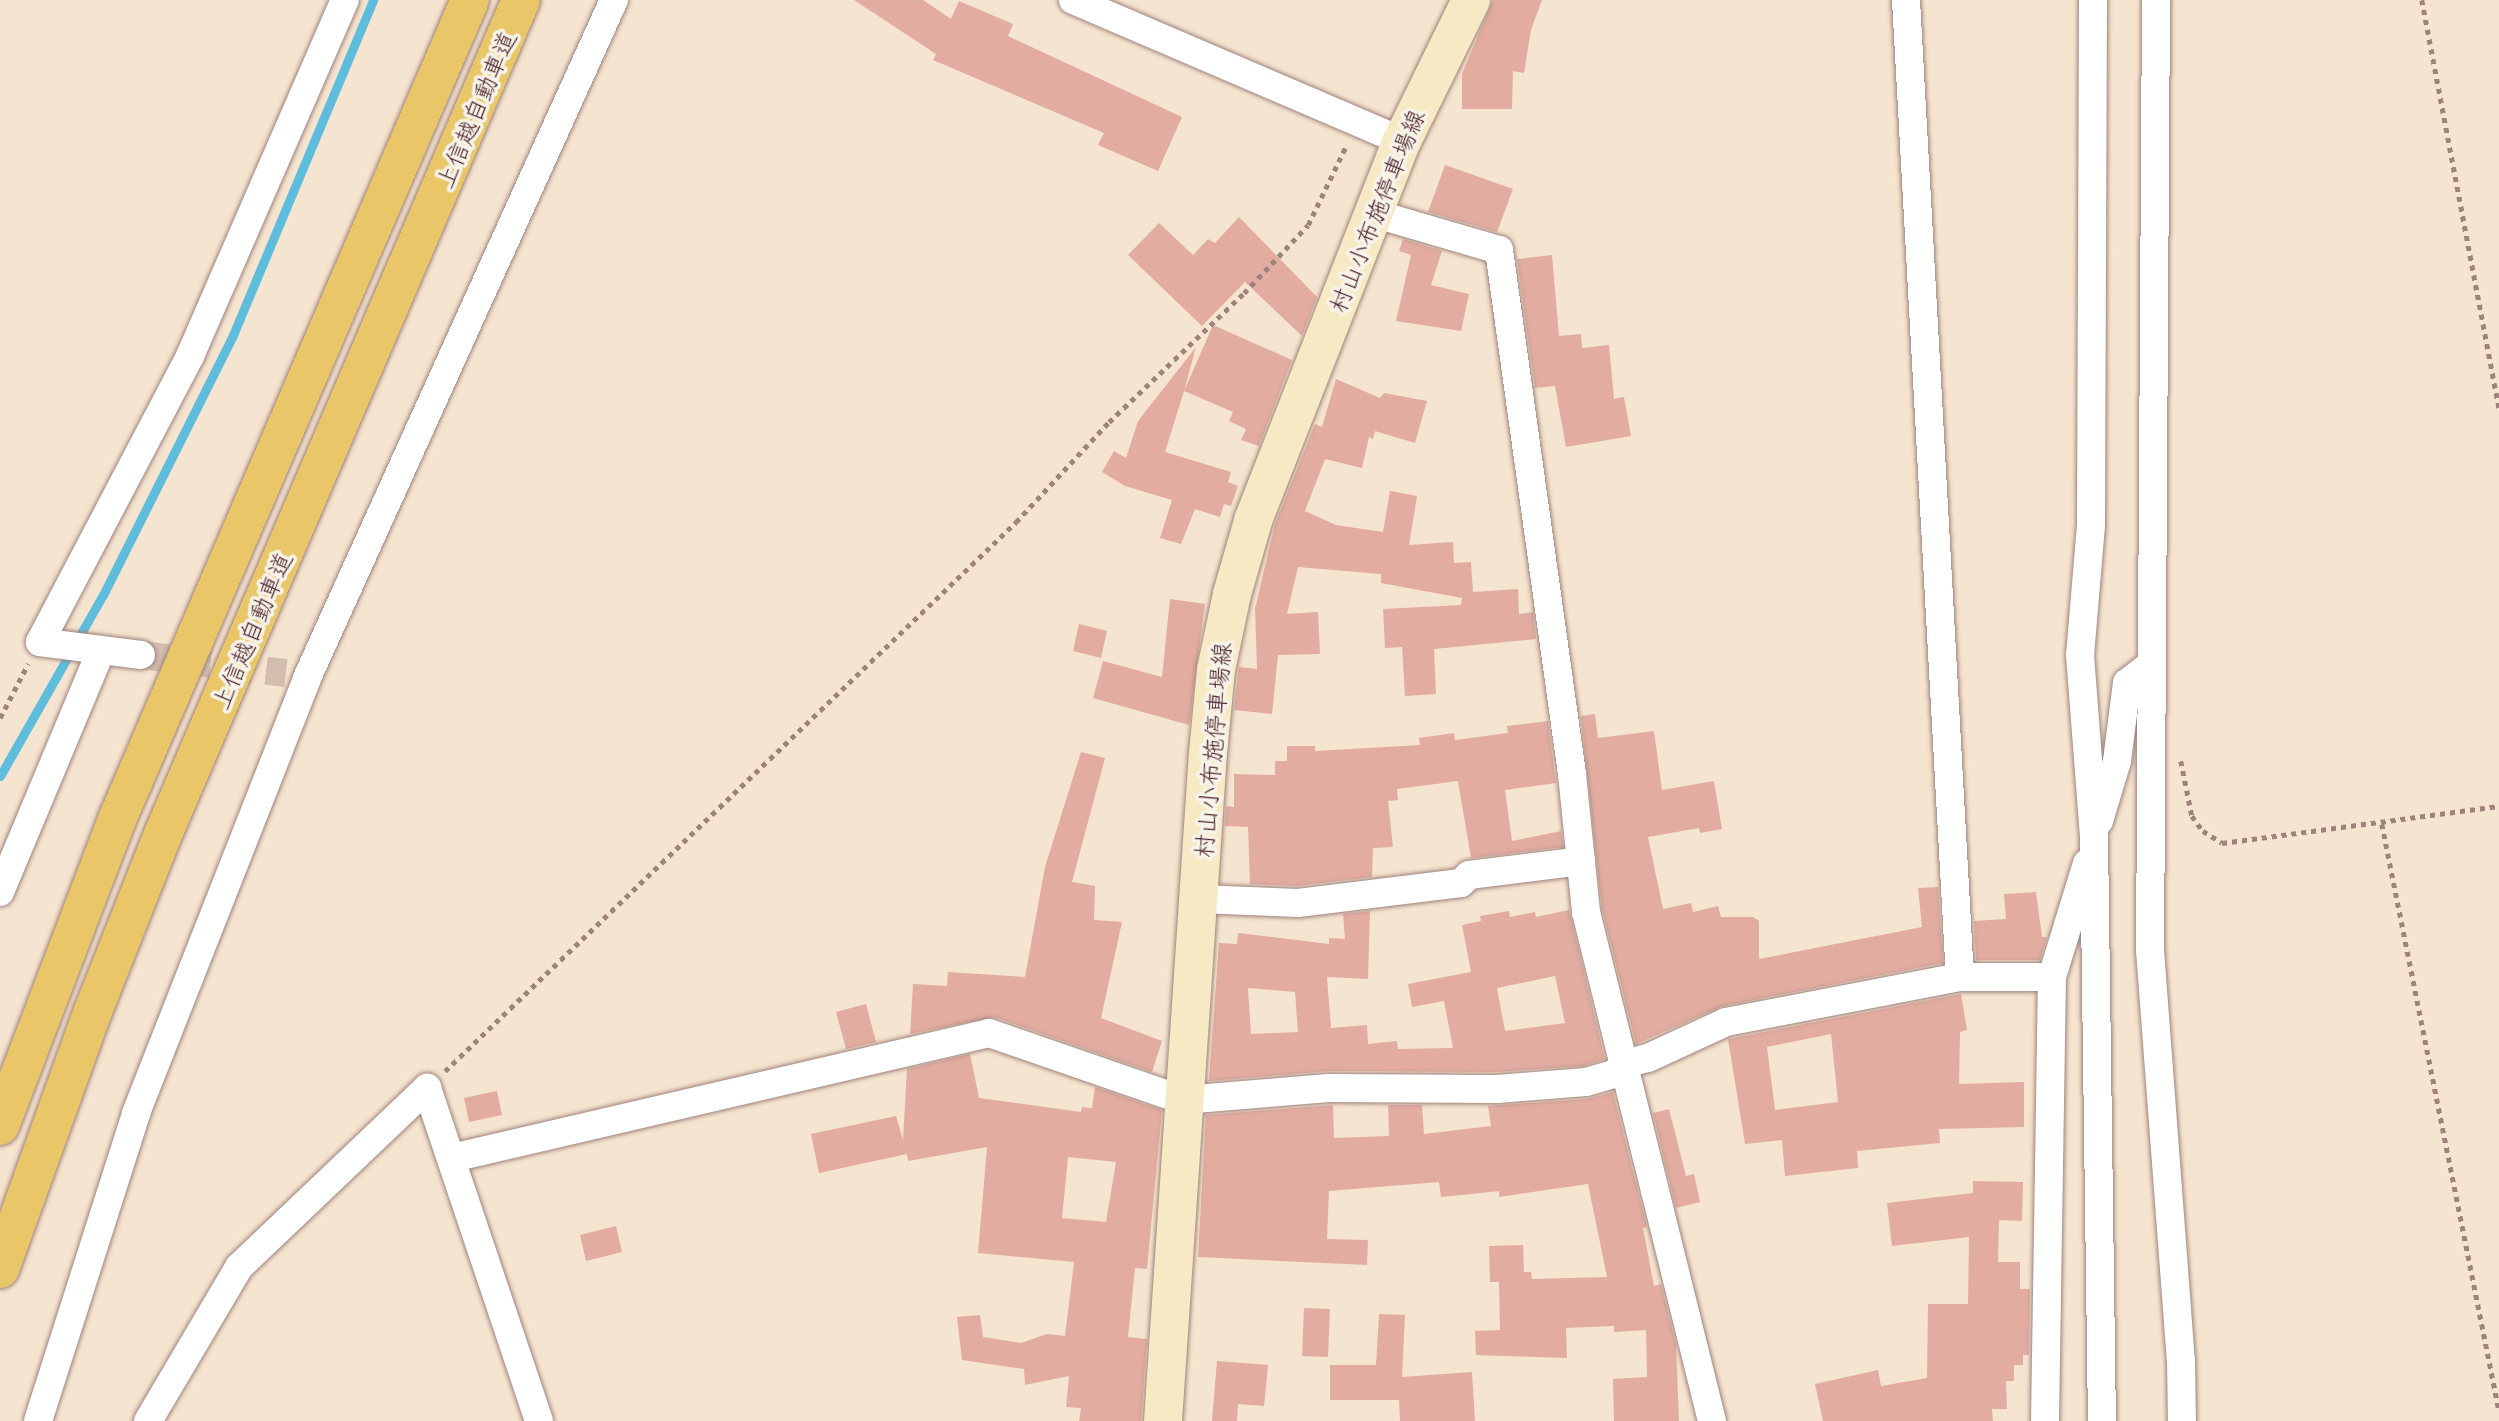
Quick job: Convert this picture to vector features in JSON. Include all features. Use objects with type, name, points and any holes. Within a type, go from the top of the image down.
[{"type":"highway","name":"上信越自動車道","points":[[0,1126],[119,815],[470,0]]},
{"type":"highway","name":"上信越自動車道","points":[[0,1269],[93,1011],[164,832],[521,0]]},
{"type":"main road","name":"村山小布施停車場線","points":[[1163,1421],[1210,725],[1232,594],[1254,518],[1376,214],[1402,141],[1471,0]]},
{"type":"street","points":[[141,655],[40,642],[190,356],[345,0]]},
{"type":"street","points":[[38,1421],[136,1113],[297,676],[614,0]]},
{"type":"street","points":[[1073,0],[1358,119],[1402,141]]},
{"type":"street","points":[[1906,0],[1960,977]]},
{"type":"street","points":[[2093,0],[2091,525],[2080,655],[2094,837],[2102,1421]]},
{"type":"street","points":[[2156,0],[2149,666],[2150,950],[2181,1360],[2182,1421]]},
{"type":"street","points":[[1376,214],[1499,250],[1586,912],[1621,1068],[1712,1421]]},
{"type":"street","points":[[0,892],[102,651]]},
{"type":"street","points":[[2045,1421],[2052,977],[2117,761],[2127,683],[2149,666]]},
{"type":"street","points":[[1200,899],[1297,903],[1461,883],[1469,875],[1581,861]]},
{"type":"street","points":[[452,1158],[989,1033],[1183,1100],[1329,1088],[1497,1089],[1586,1082],[1648,1058],[1726,1022],[1960,977],[2052,977]]},
{"type":"street","points":[[148,1421],[239,1267],[426,1088],[540,1421]]},
{"type":"path","points":[[2422,0],[2499,409]]},
{"type":"path","points":[[426,1088],[1016,522],[1109,422],[1244,293],[1308,225],[1358,119]]},
{"type":"path","points":[[0,719],[40,642]]},
{"type":"path","points":[[2179,747],[2192,816],[2203,831],[2222,843],[2382,824],[2499,806]]},
{"type":"path","points":[[2382,824],[2499,1410]]},
{"type":"building","points":[[854,0],[923,0],[951,19],[959,1],[1013,24],[1008,36],[1182,117],[1158,171],[1098,145],[1104,133],[933,60],[936,54]]},
{"type":"building","points":[[1493,0],[1542,0],[1531,30],[1524,73],[1513,71],[1512,109],[1462,109],[1462,74]]},
{"type":"building","points":[[1445,165],[1513,189],[1497,232],[1428,212]]},
{"type":"building","points":[[1239,217],[1317,297],[1302,336],[1245,282],[1202,326],[1128,255],[1159,223],[1193,255],[1208,239],[1215,243]]},
{"type":"building","points":[[1403,239],[1442,251],[1431,285],[1469,294],[1461,331],[1396,321],[1411,255],[1399,251]]},
{"type":"building","points":[[1552,255],[1559,336],[1581,334],[1582,348],[1609,345],[1614,399],[1624,397],[1631,436],[1566,447],[1555,386],[1535,388],[1517,259]]},
{"type":"building","points":[[1213,325],[1292,360],[1259,446],[1241,440],[1246,429],[1229,421],[1233,412],[1184,391]]},
{"type":"building","points":[[1196,347],[1165,452],[1231,472],[1228,482],[1238,486],[1231,506],[1224,504],[1220,517],[1195,509],[1181,544],[1160,538],[1172,500],[1125,486],[1102,472],[1114,451],[1126,458],[1138,421]]},
{"type":"building","points":[[1336,379],[1380,398],[1384,393],[1427,401],[1415,443],[1375,431],[1373,439],[1369,437],[1362,468],[1325,459],[1305,511],[1336,525],[1383,532],[1390,491],[1417,496],[1409,545],[1453,542],[1454,563],[1471,562],[1473,592],[1518,589],[1519,614],[1533,612],[1536,639],[1434,649],[1436,694],[1405,696],[1402,647],[1385,648],[1383,609],[1461,605],[1462,598],[1381,583],[1381,574],[1298,567],[1287,614],[1318,612],[1320,654],[1278,655],[1272,714],[1234,710],[1239,667],[1257,669],[1255,609],[1275,524],[1315,424],[1322,427]]},
{"type":"building","points":[[1170,599],[1205,604],[1189,725],[1093,698],[1103,661],[1162,677]]},
{"type":"building","points":[[1079,624],[1107,631],[1101,658],[1073,651]]},
{"type":"building","points":[[1595,714],[1598,738],[1654,731],[1662,790],[1714,781],[1722,829],[1700,833],[1699,828],[1648,837],[1663,909],[1691,903],[1693,912],[1718,906],[1721,917],[1753,917],[1759,921],[1759,959],[1922,927],[1918,888],[1938,887],[1943,963],[1723,1006],[1636,1044],[1602,909],[1581,716]]},
{"type":"building","points":[[1548,721],[1556,783],[1505,790],[1512,841],[1561,831],[1563,847],[1471,858],[1458,781],[1397,789],[1398,800],[1388,801],[1393,847],[1373,848],[1372,877],[1297,886],[1250,884],[1248,827],[1225,826],[1226,806],[1234,807],[1234,774],[1275,775],[1275,761],[1287,761],[1287,746],[1315,746],[1315,751],[1420,745],[1419,738],[1454,733],[1455,740],[1508,733],[1507,726]]},
{"type":"building","points":[[1081,752],[1105,758],[1072,882],[1095,886],[1094,920],[1122,922],[1101,1018],[1162,1041],[1152,1072],[994,1017],[910,1034],[913,984],[947,986],[948,972],[1025,977],[1045,867]]},
{"type":"building","points":[[2036,892],[2042,937],[2047,937],[2040,960],[1976,960],[1974,921],[2006,919],[2004,894]]},
{"type":"building","points":[[1569,910],[1605,1059],[1583,1066],[1496,1072],[1329,1071],[1209,1081],[1219,943],[1237,944],[1238,933],[1329,944],[1329,938],[1345,939],[1343,914],[1370,911],[1368,979],[1327,977],[1331,1028],[1367,1025],[1368,1044],[1397,1041],[1398,1049],[1453,1048],[1444,1001],[1412,1007],[1408,984],[1471,972],[1462,925],[1481,921],[1480,916],[1509,911],[1510,917],[1535,912],[1536,917]],"holes":[[[1555,976],[1565,1023],[1505,1031],[1497,988]],[[1248,988],[1295,992],[1298,1032],[1251,1034]]]},
{"type":"building","points":[[1961,994],[1967,1030],[1960,1032],[1959,1084],[2024,1082],[2024,1127],[1939,1129],[1940,1143],[1857,1151],[1858,1168],[1785,1176],[1782,1140],[1745,1144],[1728,1039]],"holes":[[[1831,1034],[1838,1102],[1775,1110],[1767,1047]]]},
{"type":"building","points":[[866,1004],[876,1042],[846,1049],[836,1012]]},
{"type":"building","points":[[970,1054],[979,1098],[1081,1112],[1082,1107],[1092,1108],[1095,1087],[1162,1110],[1147,1269],[1135,1268],[1128,1337],[1147,1339],[1141,1421],[1079,1421],[1081,1408],[1066,1407],[1069,1376],[1025,1385],[1024,1369],[962,1360],[957,1317],[980,1315],[983,1337],[1021,1343],[1047,1334],[1065,1336],[1074,1262],[978,1253],[987,1147],[908,1161],[907,1154],[819,1173],[811,1134],[896,1116],[903,1140],[907,1069]],"holes":[[[1068,1157],[1116,1162],[1106,1222],[1062,1218]]]},
{"type":"building","points":[[497,1091],[502,1115],[469,1122],[464,1098]]},
{"type":"building","points":[[1613,1092],[1647,1227],[1643,1228],[1654,1286],[1661,1284],[1676,1344],[1679,1421],[1614,1421],[1613,1379],[1647,1377],[1646,1330],[1614,1332],[1614,1326],[1566,1328],[1567,1358],[1476,1355],[1475,1331],[1500,1330],[1499,1282],[1490,1282],[1489,1246],[1523,1245],[1524,1272],[1531,1272],[1532,1279],[1607,1277],[1588,1184],[1499,1197],[1499,1191],[1441,1197],[1439,1182],[1329,1191],[1327,1239],[1368,1240],[1367,1265],[1198,1257],[1206,1115],[1333,1105],[1334,1138],[1389,1136],[1388,1105],[1422,1105],[1424,1134],[1491,1126],[1488,1106],[1587,1099]]},
{"type":"building","points":[[1669,1109],[1686,1176],[1694,1174],[1700,1202],[1676,1208],[1653,1113]]},
{"type":"building","points":[[1973,1181],[2023,1182],[2022,1221],[1999,1220],[1998,1262],[2020,1262],[2020,1289],[2030,1289],[2029,1355],[2023,1355],[2023,1365],[2014,1365],[2014,1381],[2006,1381],[2007,1409],[1992,1409],[1993,1421],[1823,1421],[1815,1384],[1878,1370],[1881,1386],[1927,1378],[1928,1304],[1968,1304],[1969,1237],[1892,1246],[1887,1203],[1973,1193]]},
{"type":"building","points":[[616,1226],[622,1252],[586,1261],[580,1235]]},
{"type":"building","points":[[1304,1308],[1330,1309],[1328,1357],[1302,1356]]},
{"type":"building","points":[[1379,1314],[1405,1315],[1402,1377],[1472,1372],[1475,1421],[1400,1421],[1399,1400],[1330,1400],[1330,1365],[1376,1365]]},
{"type":"building","points":[[1217,1361],[1268,1365],[1264,1406],[1238,1404],[1237,1421],[1212,1421]]},
{"type":"waterway","points":[[0,776],[103,595],[233,335],[373,0]]},
{"type":"tunnel","points":[[141,655],[286,673]]}]
